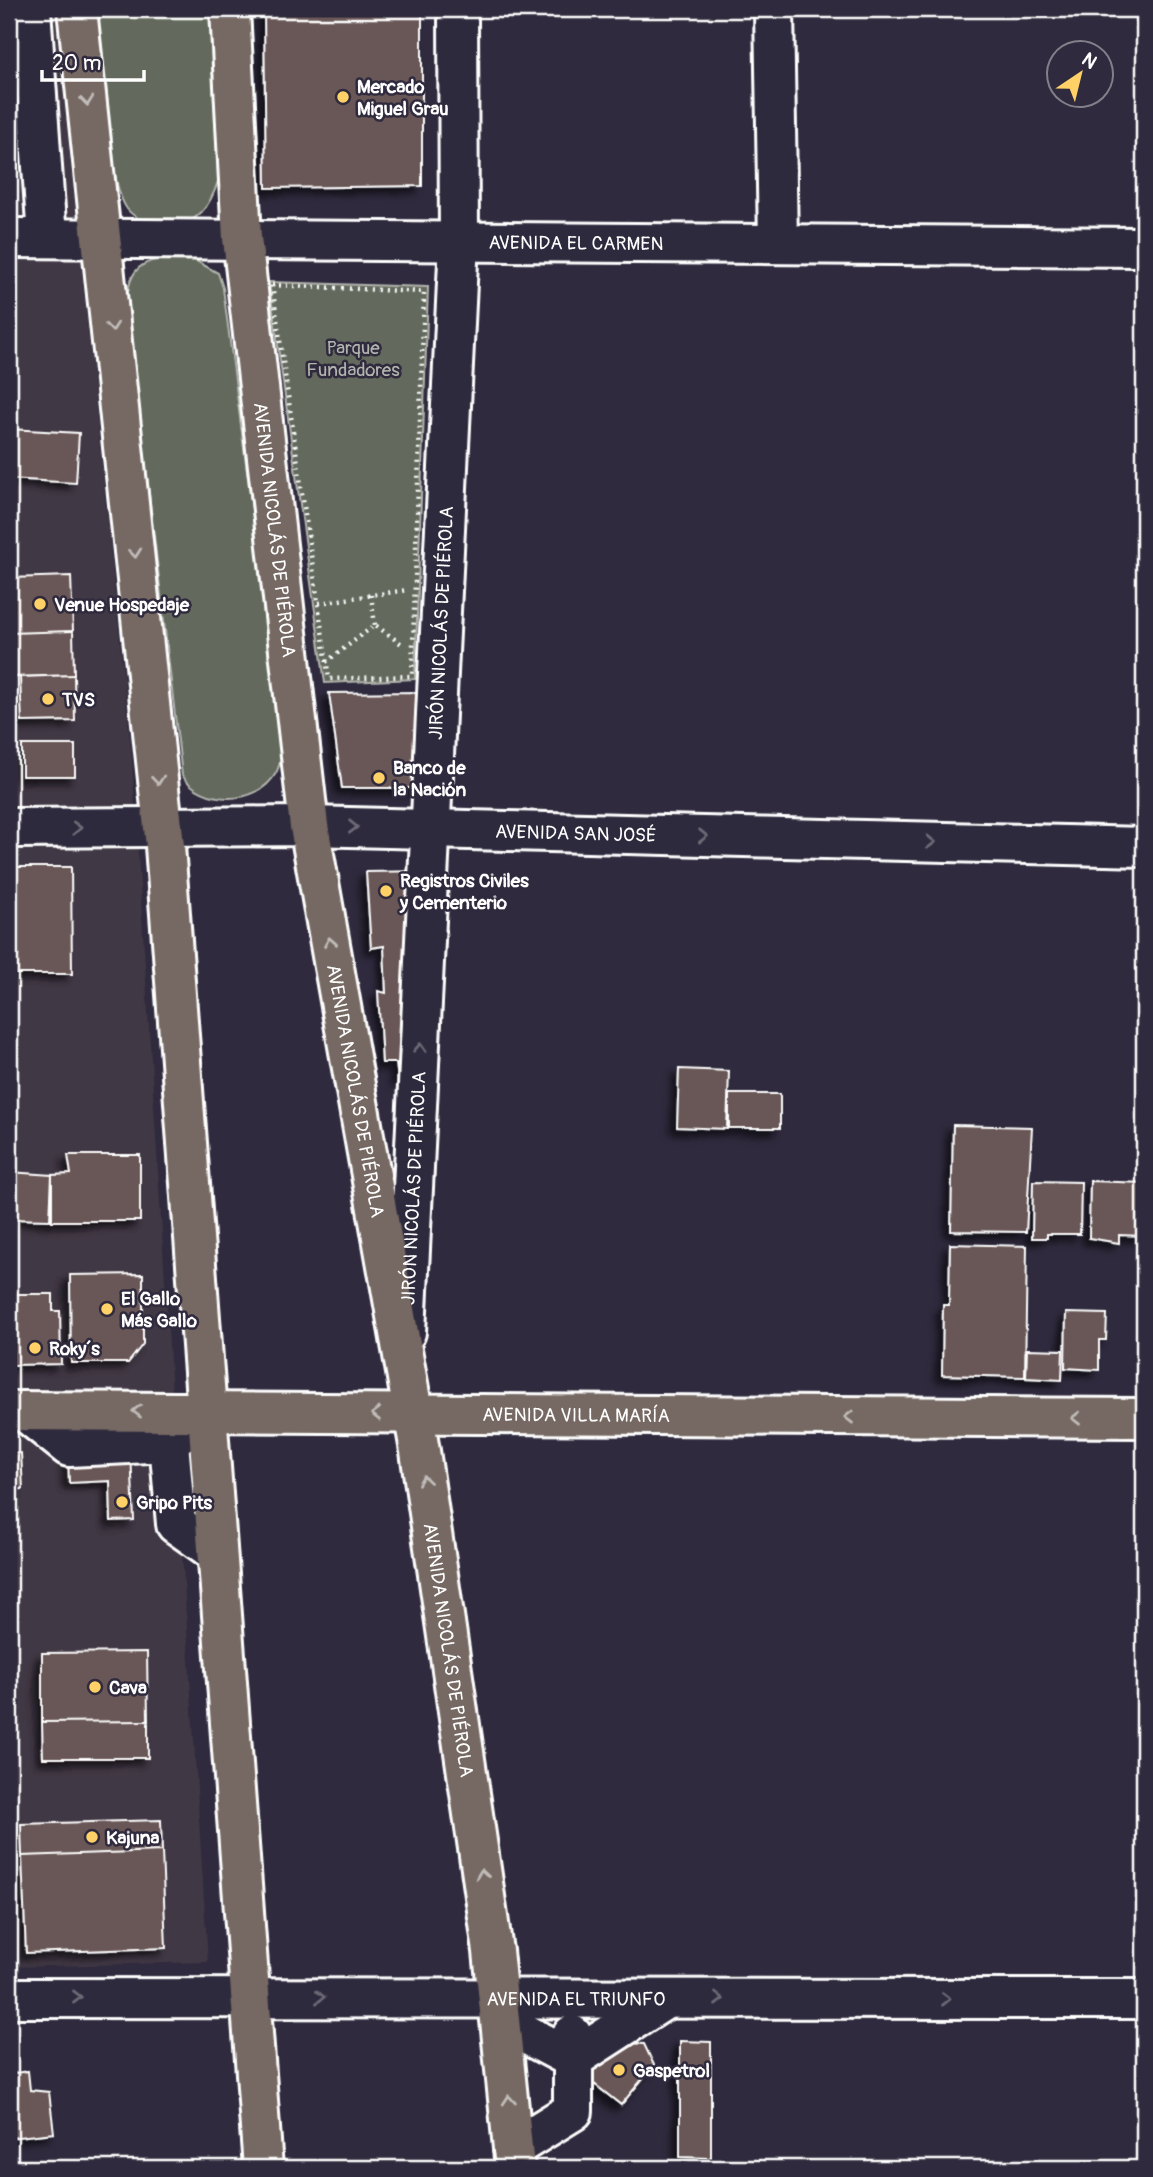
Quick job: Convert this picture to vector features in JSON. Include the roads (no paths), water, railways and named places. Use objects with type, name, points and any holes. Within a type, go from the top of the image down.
[{"type":"main road","points":[[77,9],[163,827],[263,2168]]},
{"type":"main road","name":"AVENIDA NICOLÁS DE PIÉROLA","points":[[230,9],[242,238],[309,826],[414,1415],[500,2010],[514,2158]]},
{"type":"main road","name":"AVENIDA VILLA MARÍA","points":[[16,1411],[1144,1418]]},
{"type":"street","points":[[31,9],[47,238]]},
{"type":"street","name":"JIRÓN NICOLÁS DE PIÉROLA","points":[[405,1361],[459,241],[458,9]]},
{"type":"street","points":[[774,9],[778,244]]},
{"type":"street","name":"AVENIDA EL CARMEN","points":[[9,238],[1144,247]]},
{"type":"street","name":"AVENIDA SAN JOSÉ","points":[[9,828],[309,826],[1144,847]]},
{"type":"street","points":[[16,1411],[69,1447],[169,1442],[205,1412]]},
{"type":"street","points":[[169,1442],[176,1524],[216,1553]]},
{"type":"street","name":"AVENIDA EL TRIUNFO","points":[[9,1998],[252,1997],[500,2010],[569,2000],[1144,1999]]},
{"type":"street","points":[[573,2059],[666,1999]]},
{"type":"street","points":[[514,2158],[573,2110],[569,2000]]},
{"type":"street","points":[[500,2010],[573,2059]]},
{"type":"place","name":"Mercado Miguel Grau","points":[[343,97]]},
{"type":"place","name":"Venue Hospedaje","points":[[40,604]]},
{"type":"place","name":"TVS","points":[[48,699]]},
{"type":"place","name":"Banco de la Nación","points":[[379,778]]},
{"type":"place","name":"Registros Civiles y Cementerio","points":[[386,891]]},
{"type":"place","name":"El Gallo Más Gallo","points":[[107,1309]]},
{"type":"place","name":"Roky´s","points":[[35,1348]]},
{"type":"place","name":"Gripo Pits","points":[[122,1502]]},
{"type":"place","name":"Cava","points":[[95,1687]]},
{"type":"place","name":"Kajuna","points":[[92,1837]]},
{"type":"place","name":"Gaspetrol","points":[[619,2070]]},
{"type":"park label","name":"Parque Fundadores","points":[[353,358]]}]
